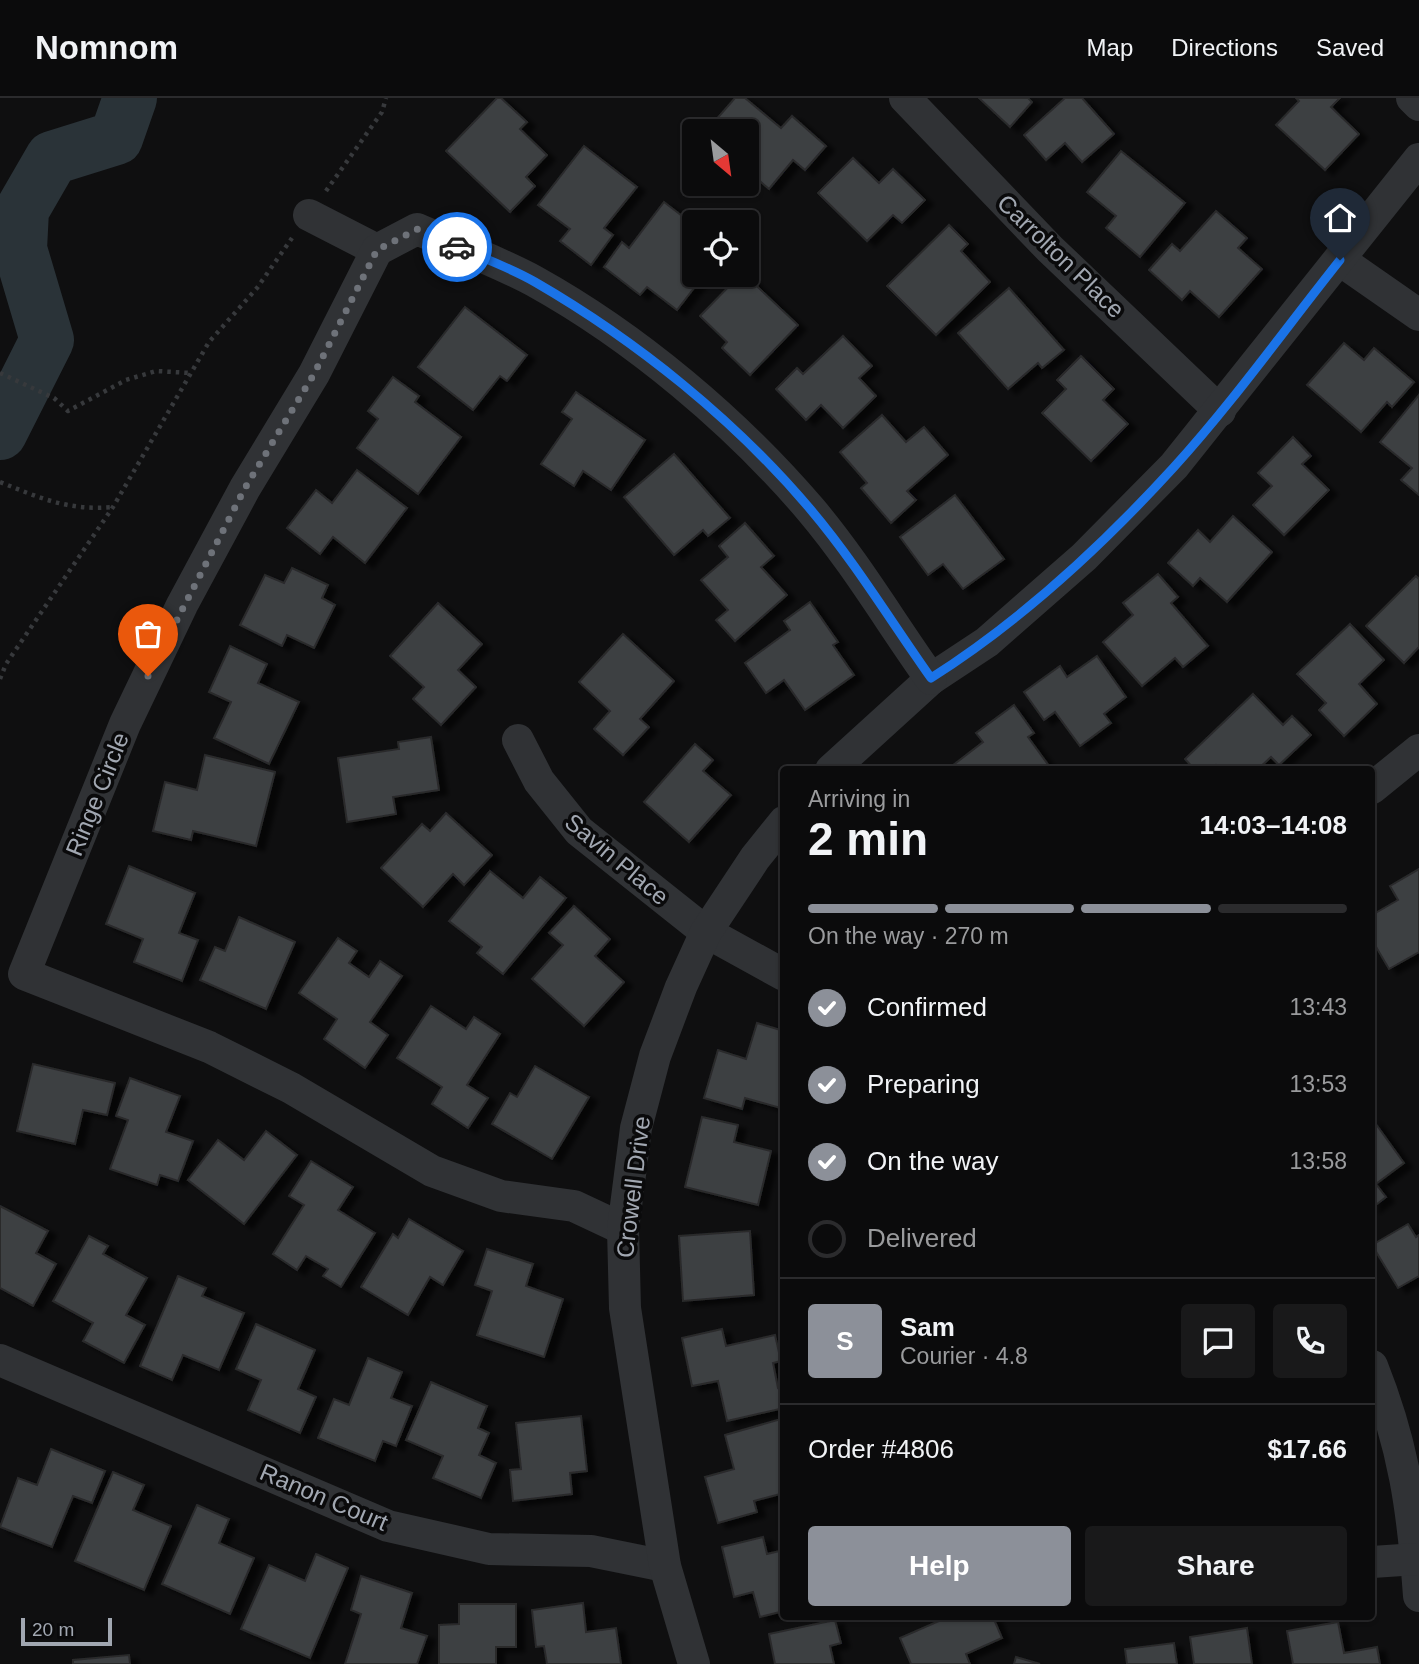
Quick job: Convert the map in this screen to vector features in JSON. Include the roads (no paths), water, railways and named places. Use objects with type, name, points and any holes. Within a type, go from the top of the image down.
[{"type":"street","name":"Carrolton Place","points":[[905,98],[1050,249],[1220,411]]},
{"type":"street","points":[[1412,98],[1419,105]]},
{"type":"street","points":[[835,766],[931,678],[987,642],[1084,557],[1174,466],[1419,159]]},
{"type":"street","points":[[309,215],[377,250],[418,229],[533,281],[612,332],[686,388],[755,448],[812,512],[931,678]]},
{"type":"street","name":"Ringe Circle","points":[[377,250],[314,374],[245,488],[182,605],[125,724],[24,974],[209,1048],[291,1088],[399,1154],[443,1176],[501,1196],[574,1206],[623,1229]]},
{"type":"street","points":[[1340,260],[1419,315]]},
{"type":"street","name":"Savin Place","points":[[518,740],[539,781],[579,831],[706,932],[780,973]]},
{"type":"street","points":[[1375,786],[1419,750]]},
{"type":"street","name":"Crowell Drive","points":[[694,1664],[665,1566],[625,1308],[623,1229],[636,1128],[655,1056],[706,932],[755,858],[780,827]]},
{"type":"street","name":"Ranon Court","points":[[0,1360],[388,1525],[454,1544],[488,1549],[591,1551],[665,1566]]},
{"type":"street","points":[[1375,1374],[1402,1450],[1417,1559],[1419,1596]]},
{"type":"street","points":[[1375,1562],[1417,1559]]},
{"type":"waterway","points":[[0,433],[47,340],[20,249],[22,210],[52,158],[116,138],[130,98]]}]
